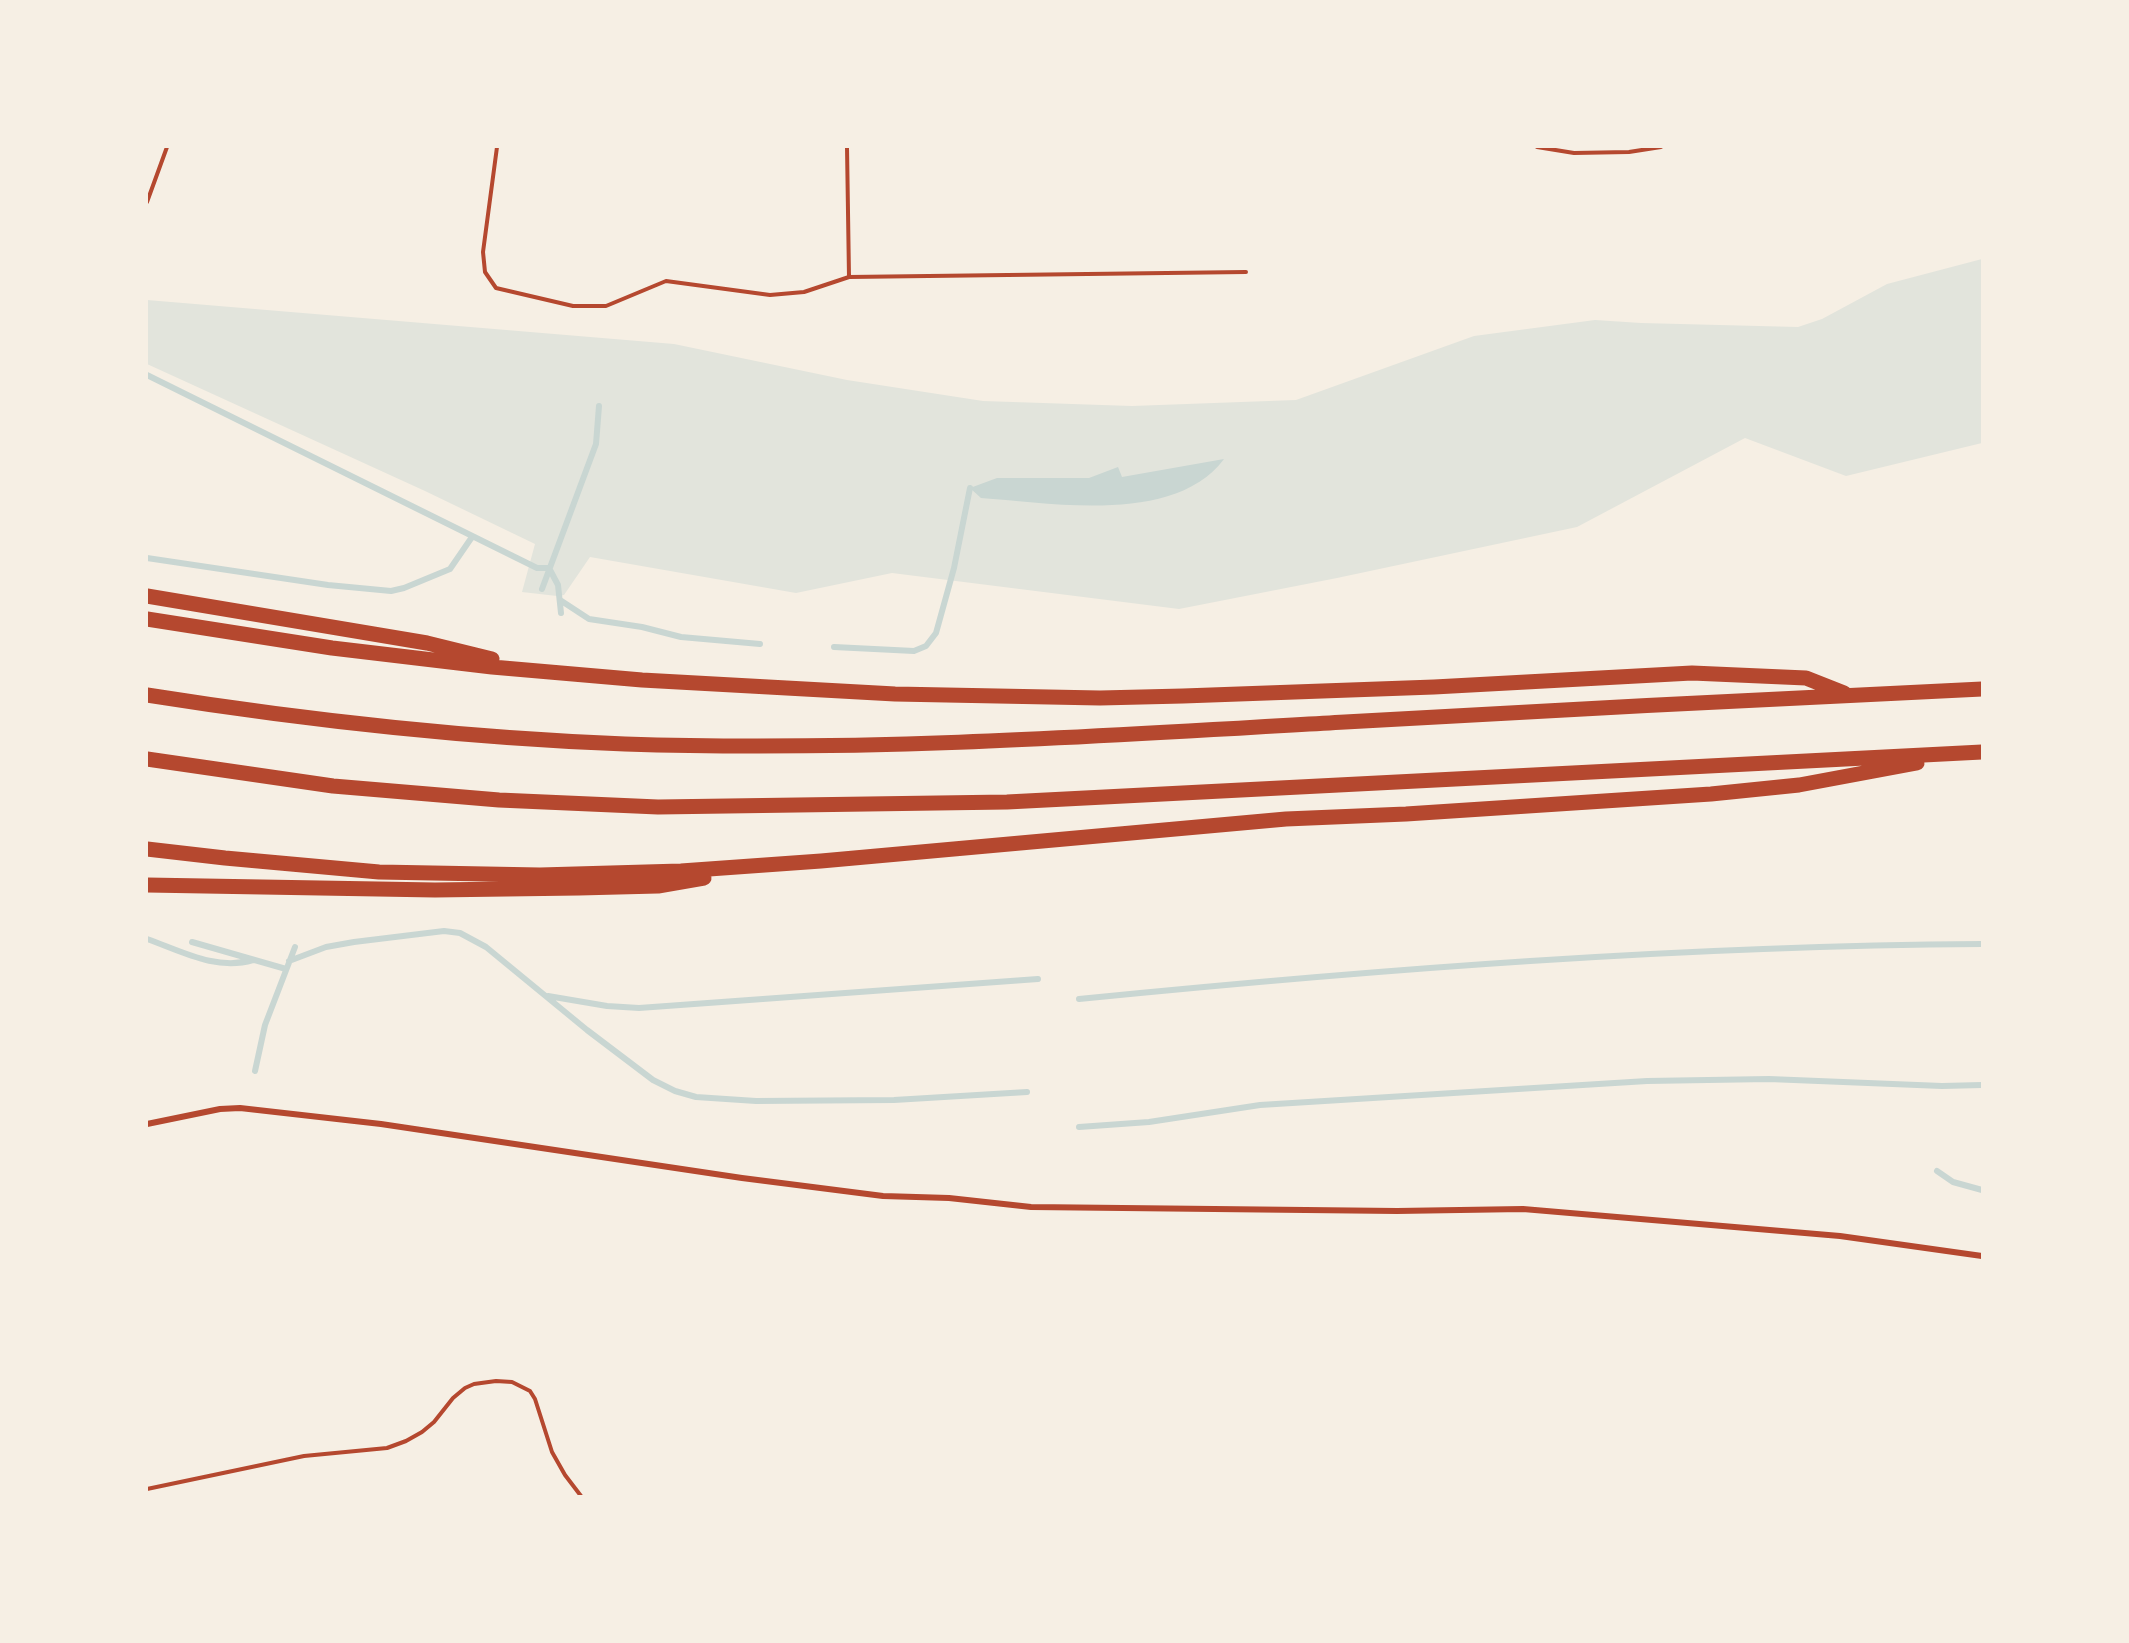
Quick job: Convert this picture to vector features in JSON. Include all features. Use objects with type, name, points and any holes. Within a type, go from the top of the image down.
[{"type":"highway","points":[[147,596],[427,643],[547,672]]},
{"type":"highway","points":[[147,619],[332,648],[547,672],[807,690],[1100,698],[1434,687],[1692,673],[1806,678],[1850,695]]},
{"type":"highway","points":[[147,695],[327,721],[466,735],[626,744],[793,745],[957,743],[1151,734],[1982,689]]},
{"type":"highway","points":[[147,759],[333,786],[499,800],[658,807],[1007,802],[1982,752]]},
{"type":"highway","points":[[147,849],[379,872],[611,873],[758,865],[1286,819],[1406,814],[1712,794],[1799,785],[1964,753]]},
{"type":"highway","points":[[147,885],[435,890],[624,887],[658,885],[710,877],[758,865]]},
{"type":"street","points":[[147,1124],[220,1109],[240,1108],[381,1124],[741,1178],[883,1196],[949,1198],[1031,1207],[1523,1209],[1840,1236],[1982,1256]]},
{"type":"lane","points":[[147,202],[167,147]]},
{"type":"lane","points":[[497,147],[483,252],[485,272],[496,288],[573,306],[606,306],[666,281],[770,295],[804,292],[849,277],[1246,272]]},
{"type":"lane","points":[[847,147],[849,277]]},
{"type":"lane","points":[[1537,147],[1574,153],[1629,152],[1660,147]]},
{"type":"lane","points":[[147,1489],[304,1456],[387,1448],[422,1432],[465,1388],[474,1384],[496,1381],[512,1382],[530,1391],[535,1399],[552,1452],[565,1476],[581,1496]]},
{"type":"shaded area","points":[[1982,259],[1982,443],[1846,476],[1745,438],[1577,527],[1179,609],[892,573],[796,593],[590,557],[564,595],[522,592],[535,544],[147,364],[147,300],[674,344],[847,380],[983,401],[1132,406],[1296,400],[1474,336],[1595,320],[1798,327],[1822,319],[1887,284]]},
{"type":"shaded area","points":[[1224,459],[1202,480],[1175,494],[1144,502],[1111,505],[1042,503],[981,498],[970,488],[997,478],[1089,478],[1118,467],[1122,477]]},
{"type":"waterway","points":[[147,375],[537,568],[548,568]]},
{"type":"waterway","points":[[542,589],[596,444],[599,406]]},
{"type":"waterway","points":[[834,647],[914,651],[926,646],[936,633],[954,568],[970,488]]},
{"type":"waterway","points":[[147,558],[328,585],[391,591],[450,569],[472,537]]},
{"type":"waterway","points":[[549,568],[558,585],[561,613]]},
{"type":"waterway","points":[[560,600],[589,619],[642,627],[681,637],[760,644]]},
{"type":"waterway","points":[[289,961],[326,947],[354,942],[444,931],[460,933],[486,947],[587,1030],[653,1080],[675,1091],[696,1097],[756,1101],[894,1100],[1027,1092]]},
{"type":"waterway","points":[[147,939],[212,961],[239,963],[253,960]]},
{"type":"waterway","points":[[192,942],[286,969]]},
{"type":"waterway","points":[[1079,999],[1417,969],[1643,954],[1982,944]]},
{"type":"waterway","points":[[255,1071],[265,1025],[295,947]]},
{"type":"waterway","points":[[548,996],[607,1006],[639,1008],[1038,979]]},
{"type":"waterway","points":[[1079,1127],[1149,1122],[1260,1105],[1647,1081],[1769,1079],[1942,1086],[1982,1085]]},
{"type":"waterway","points":[[1937,1171],[1953,1182],[1982,1190]]}]
